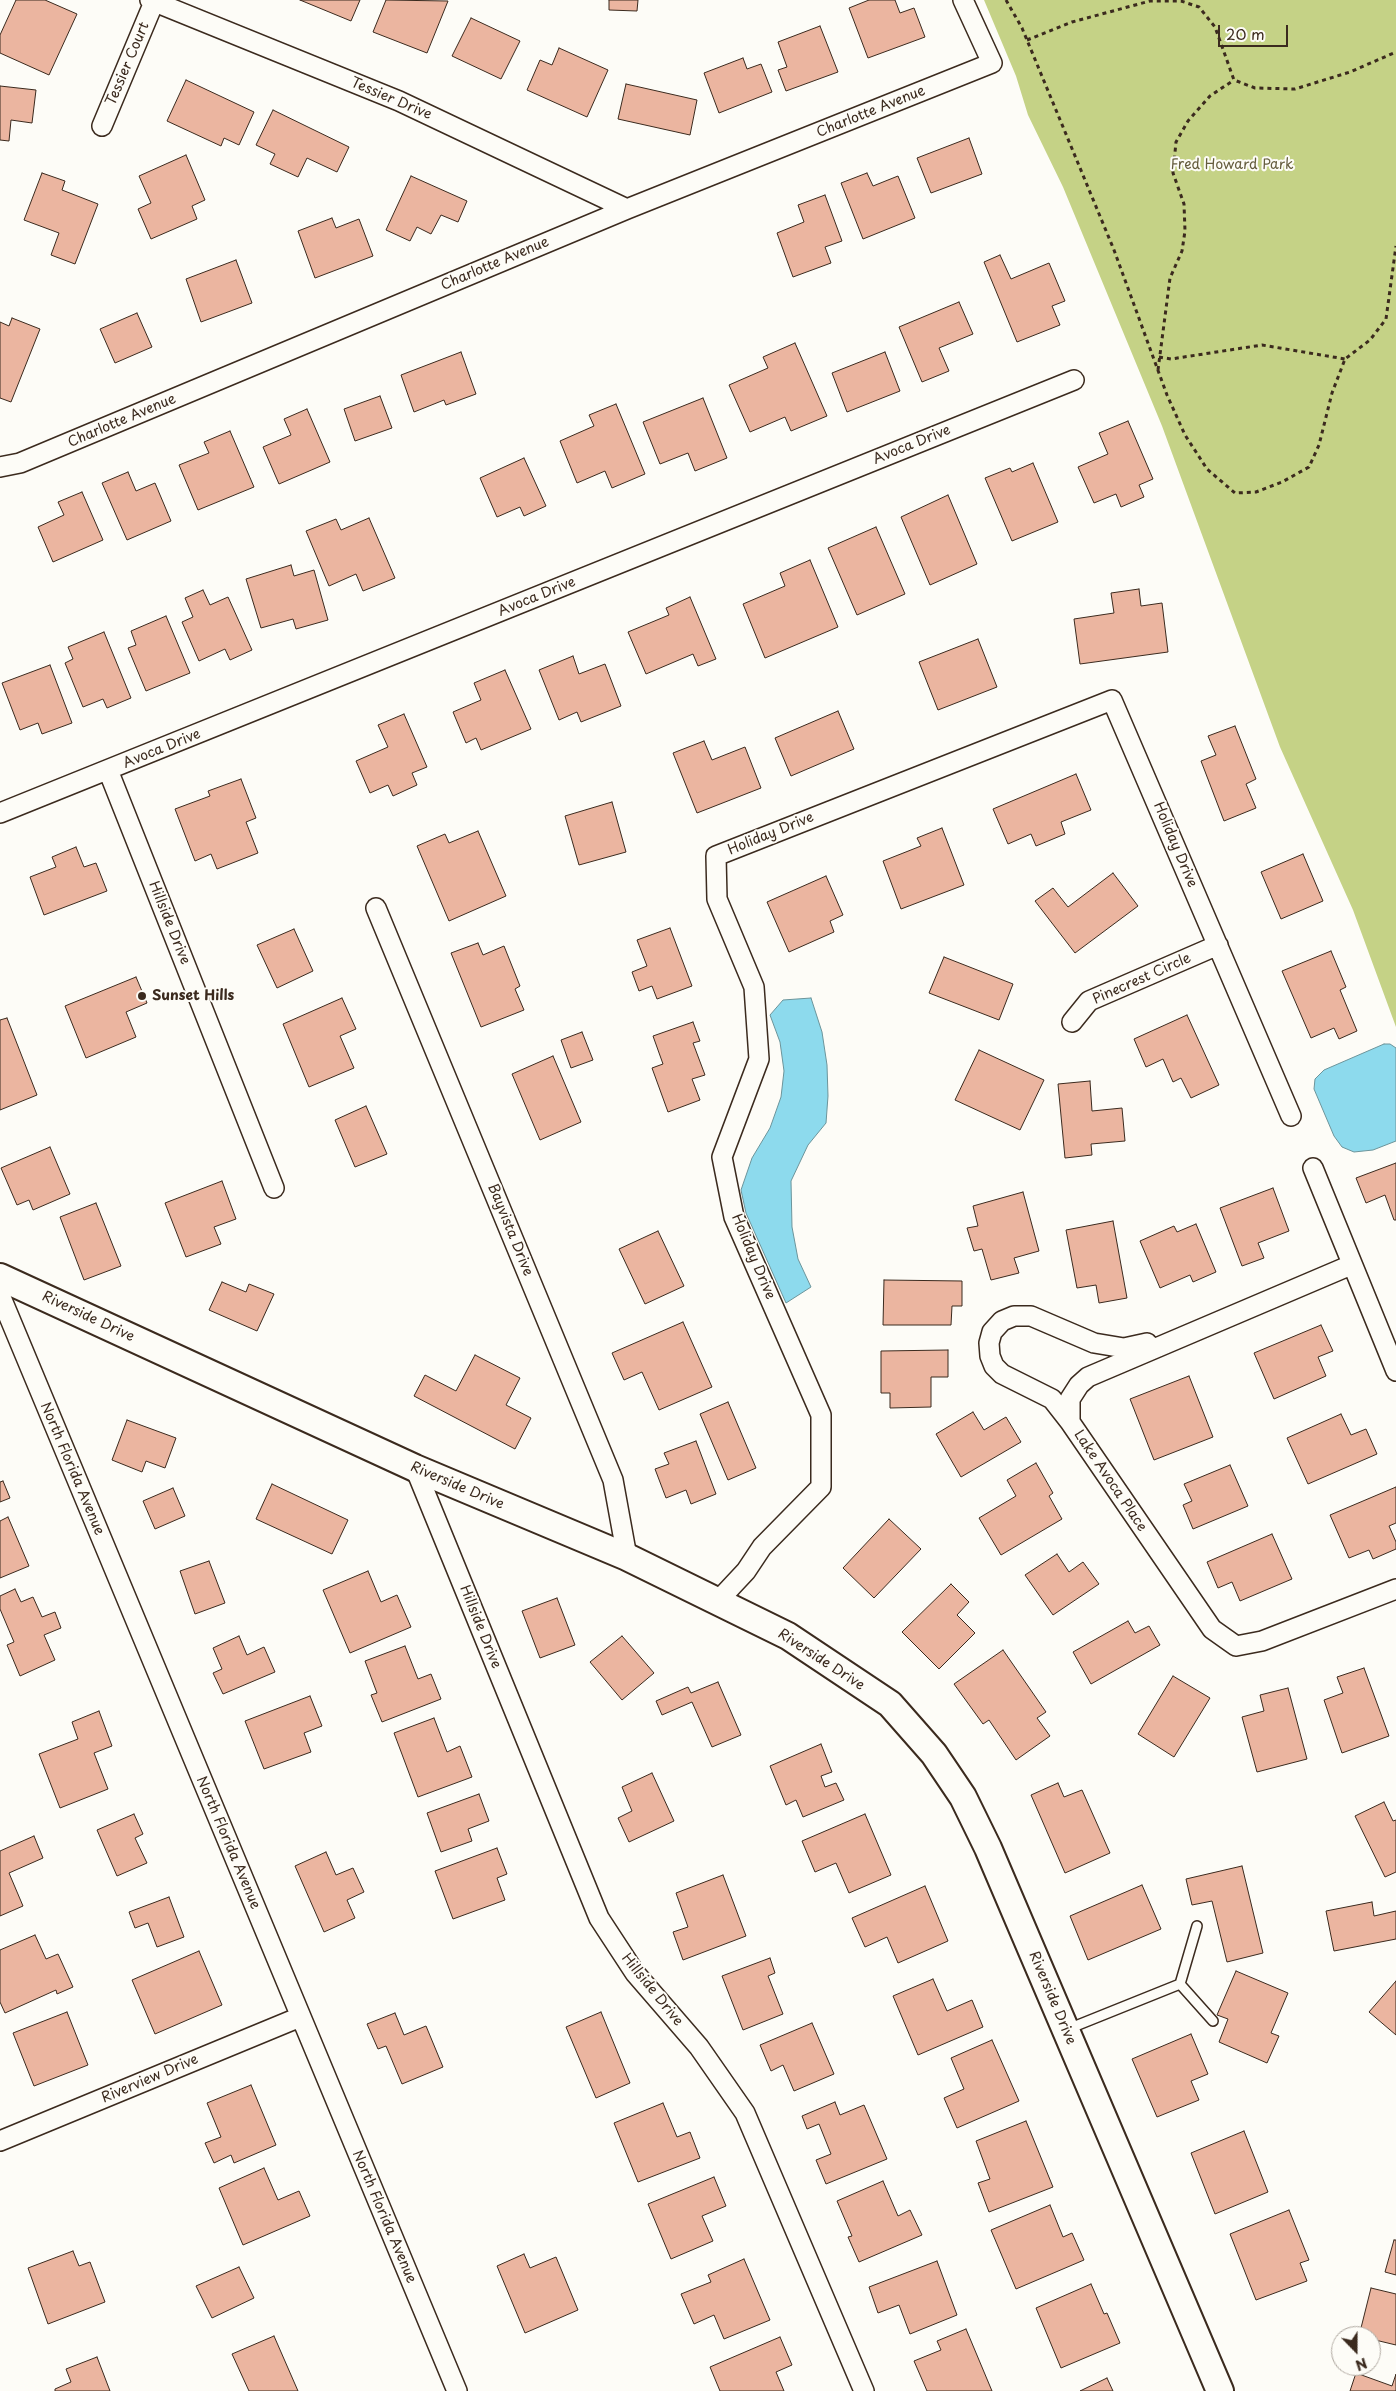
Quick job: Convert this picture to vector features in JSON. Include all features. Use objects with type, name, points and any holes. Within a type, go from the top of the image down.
[{"type":"street","name":"Charlotte Avenue","points":[[0,467],[29,459],[627,209],[992,63],[963,0]]},
{"type":"street","name":"Tessier Court","points":[[102,126],[152,1]]},
{"type":"street","name":"Tessier Drive","points":[[152,1],[399,101],[627,209]]},
{"type":"street","name":"Avoca Drive","points":[[0,813],[1074,380]]},
{"type":"street","name":"Holiday Drive","points":[[717,1602],[746,1571],[762,1547],[821,1487],[821,1415],[734,1217],[722,1157],[759,1059],[754,987],[717,898],[716,856],[1112,700],[1291,1116]]},
{"type":"street","name":"Hillside Drive","points":[[108,770],[274,1188]]},
{"type":"street","name":"Bayvista Drive","points":[[376,908],[613,1480],[627,1557]]},
{"type":"street","name":"Pinecrest Circle","points":[[1072,1022],[1089,1001],[1218,945]]},
{"type":"street","points":[[1313,1168],[1351,1265],[1396,1371]]},
{"type":"street","name":"Lake Avoca Place","points":[[1351,1265],[1177,1337],[1088,1377],[1079,1385],[1070,1398],[1070,1422],[1212,1629],[1236,1646],[1262,1641],[1396,1589]]},
{"type":"street","name":"Riverside Drive","points":[[0,1277],[415,1468],[627,1557],[788,1636],[890,1704],[934,1754],[963,1797],[988,1848],[1220,2391]]},
{"type":"street","name":"North Florida Avenue","points":[[0,1294],[457,2391]]},
{"type":"street","points":[[1070,1422],[1052,1399],[1002,1374],[994,1366],[990,1356],[989,1343],[992,1332],[1002,1321],[1014,1316],[1031,1316],[1094,1343],[1111,1347],[1124,1348],[1177,1337]]},
{"type":"street","name":"Hillside Drive","points":[[415,1468],[599,1918],[635,1973],[699,2047],[745,2112],[864,2391]]},
{"type":"street","name":"Riverview Drive","points":[[0,2139],[300,2017]]},
{"type":"lane","points":[[1180,1984],[1197,1926]]},
{"type":"lane","points":[[1066,2030],[1180,1984]]},
{"type":"lane","points":[[1180,1984],[1213,2021]]},
{"type":"path","points":[[1006,0],[1027,40],[1114,250],[1158,371],[1185,435],[1207,469],[1235,493],[1256,492],[1282,482],[1308,467],[1319,445],[1332,393],[1345,359],[1370,340],[1386,319],[1396,246]]},
{"type":"path","points":[[1027,40],[1072,22],[1150,0],[1181,1],[1200,6],[1215,27],[1234,80],[1255,88],[1295,89],[1350,72],[1396,52]]},
{"type":"path","points":[[1158,371],[1170,278],[1182,251],[1184,231],[1184,204],[1172,173],[1176,142],[1188,121],[1210,96],[1234,80]]},
{"type":"path","points":[[1159,356],[1171,359],[1262,345],[1345,359]]},
{"type":"green space","name":"Fred Howard Park","points":[[984,0],[1396,0],[1396,1027],[1353,910],[1280,747],[1162,426],[1063,187],[1028,115],[1016,76]]},
{"type":"water","points":[[811,998],[822,1032],[827,1065],[828,1096],[826,1123],[808,1145],[791,1181],[792,1227],[798,1259],[811,1287],[786,1303],[746,1213],[741,1190],[752,1158],[770,1128],[781,1097],[784,1071],[780,1042],[770,1015],[783,1000]]},
{"type":"water","points":[[1384,1044],[1390,1044],[1396,1048],[1396,1141],[1373,1150],[1354,1152],[1342,1147],[1334,1136],[1314,1089],[1315,1079],[1324,1070]]},
{"type":"building","points":[[16,0],[45,0],[77,14],[49,75],[0,53],[0,35]]},
{"type":"building","points":[[300,0],[360,0],[351,21]]},
{"type":"building","points":[[386,0],[448,1],[427,53],[373,32]]},
{"type":"building","points":[[609,0],[638,0],[637,11],[609,10]]},
{"type":"building","points":[[869,0],[895,0],[900,13],[914,8],[925,37],[868,58],[849,8]]},
{"type":"building","points":[[471,18],[520,41],[501,79],[452,56]]},
{"type":"building","points":[[820,26],[838,72],[786,91],[778,70],[787,67],[778,42]]},
{"type":"building","points":[[559,48],[608,70],[587,117],[527,90],[540,60],[552,65]]},
{"type":"building","points":[[743,58],[747,69],[761,64],[772,92],[719,113],[704,73]]},
{"type":"building","points":[[186,80],[254,112],[239,145],[224,138],[221,146],[167,121]]},
{"type":"building","points":[[626,84],[697,100],[690,135],[618,119]]},
{"type":"building","points":[[0,86],[36,90],[32,123],[11,120],[9,141],[0,140]]},
{"type":"building","points":[[273,110],[349,147],[337,172],[307,158],[298,177],[270,164],[275,154],[256,145]]},
{"type":"building","points":[[969,138],[982,174],[931,193],[917,158]]},
{"type":"building","points":[[186,155],[205,200],[192,206],[197,219],[151,239],[138,209],[151,203],[139,176]]},
{"type":"building","points":[[42,173],[65,181],[62,190],[98,204],[75,264],[51,255],[59,233],[24,220]]},
{"type":"building","points":[[867,173],[873,186],[898,176],[915,218],[863,239],[841,183]]},
{"type":"building","points":[[411,176],[467,201],[458,222],[441,215],[431,234],[417,227],[410,241],[386,230]]},
{"type":"building","points":[[825,195],[842,241],[825,247],[831,263],[793,277],[777,233],[804,222],[798,205]]},
{"type":"building","points":[[332,218],[336,228],[359,219],[373,256],[315,278],[298,231]]},
{"type":"building","points":[[1000,255],[1011,279],[1049,263],[1065,301],[1052,306],[1060,325],[1017,342],[984,262]]},
{"type":"building","points":[[236,260],[252,303],[201,322],[186,279]]},
{"type":"building","points":[[959,302],[973,334],[939,348],[949,371],[922,382],[899,327]]},
{"type":"building","points":[[137,313],[152,347],[115,363],[100,329]]},
{"type":"building","points":[[12,318],[40,329],[11,402],[0,398],[0,322],[9,326]]},
{"type":"building","points":[[795,343],[827,416],[791,431],[785,417],[750,432],[729,385],[768,368],[763,357]]},
{"type":"building","points":[[461,352],[476,394],[446,405],[444,400],[414,412],[401,375]]},
{"type":"building","points":[[885,352],[900,391],[847,412],[832,373]]},
{"type":"building","points":[[380,396],[392,428],[355,441],[344,409]]},
{"type":"building","points":[[703,398],[727,458],[695,471],[688,453],[660,464],[643,422]]},
{"type":"building","points":[[616,404],[645,474],[612,488],[605,471],[577,483],[560,441],[594,426],[589,415]]},
{"type":"building","points":[[307,409],[330,462],[279,484],[263,447],[291,435],[284,419]]},
{"type":"building","points":[[1128,421],[1153,479],[1139,485],[1144,497],[1121,507],[1116,494],[1094,503],[1078,467],[1108,454],[1099,433]]},
{"type":"building","points":[[230,431],[254,487],[198,510],[179,465],[209,453],[204,442]]},
{"type":"building","points":[[524,458],[546,506],[524,516],[520,507],[497,517],[480,478]]},
{"type":"building","points":[[1033,463],[1058,522],[1012,541],[985,478],[1010,468],[1012,472]]},
{"type":"building","points":[[128,472],[136,491],[155,483],[171,521],[127,540],[102,483]]},
{"type":"building","points":[[82,492],[103,540],[53,562],[38,527],[64,515],[58,502]]},
{"type":"building","points":[[948,495],[977,564],[930,585],[901,517]]},
{"type":"building","points":[[369,518],[395,578],[363,591],[356,574],[329,586],[306,531],[336,519],[341,530]]},
{"type":"building","points":[[876,527],[905,594],[857,615],[828,548]]},
{"type":"building","points":[[810,560],[838,627],[765,658],[743,604],[785,586],[780,573]]},
{"type":"building","points":[[291,565],[294,576],[314,570],[328,620],[296,629],[293,619],[261,628],[246,579]]},
{"type":"building","points":[[1139,589],[1141,606],[1162,603],[1168,652],[1080,664],[1074,619],[1114,613],[1111,593]]},
{"type":"building","points":[[203,590],[210,605],[228,597],[252,650],[230,660],[225,649],[199,661],[182,622],[193,617],[185,598]]},
{"type":"building","points":[[690,597],[716,659],[698,666],[693,654],[646,674],[628,632],[669,615],[666,608]]},
{"type":"building","points":[[166,616],[190,673],[146,691],[128,648],[136,645],[131,631]]},
{"type":"building","points":[[104,632],[131,698],[107,708],[103,699],[83,707],[65,663],[73,659],[68,647]]},
{"type":"building","points":[[978,639],[997,687],[938,710],[919,662]]},
{"type":"building","points":[[573,656],[579,674],[605,664],[621,706],[581,722],[577,712],[559,720],[539,670]]},
{"type":"building","points":[[50,665],[72,723],[42,734],[38,723],[20,730],[2,683]]},
{"type":"building","points":[[505,670],[531,729],[481,750],[476,738],[466,743],[453,712],[481,700],[474,683]]},
{"type":"building","points":[[838,711],[854,749],[791,776],[775,738]]},
{"type":"building","points":[[404,714],[427,767],[412,773],[417,785],[393,796],[388,785],[370,793],[356,761],[388,747],[378,725]]},
{"type":"building","points":[[1235,726],[1256,779],[1246,784],[1256,808],[1224,821],[1201,761],[1216,755],[1208,736]]},
{"type":"building","points":[[704,741],[712,760],[745,747],[761,788],[697,813],[673,753]]},
{"type":"building","points":[[1076,774],[1091,810],[1061,822],[1065,834],[1036,846],[1031,834],[1008,844],[993,809]]},
{"type":"building","points":[[241,779],[256,818],[246,822],[258,853],[217,869],[211,854],[195,861],[175,809],[210,796],[208,791]]},
{"type":"building","points":[[612,802],[626,852],[579,865],[565,816]]},
{"type":"building","points":[[942,828],[964,885],[901,909],[883,861],[921,846],[917,838]]},
{"type":"building","points":[[478,831],[506,896],[449,921],[417,846],[445,834],[449,843]]},
{"type":"building","points":[[76,847],[84,867],[96,863],[107,891],[44,915],[30,877],[56,867],[52,857]]},
{"type":"building","points":[[1303,854],[1323,901],[1281,919],[1261,872]]},
{"type":"building","points":[[1113,873],[1138,906],[1075,953],[1035,901],[1053,888],[1068,907]]},
{"type":"building","points":[[826,876],[843,915],[830,921],[834,932],[789,952],[767,902]]},
{"type":"building","points":[[670,928],[692,986],[657,999],[652,986],[639,991],[632,972],[647,966],[637,940]]},
{"type":"building","points":[[294,929],[313,971],[277,988],[257,945]]},
{"type":"building","points":[[478,943],[483,955],[504,946],[520,986],[515,989],[524,1010],[481,1027],[451,953]]},
{"type":"building","points":[[1331,951],[1346,987],[1340,990],[1357,1031],[1339,1039],[1334,1028],[1311,1038],[1282,971]]},
{"type":"building","points":[[944,957],[1013,984],[999,1020],[929,993]]},
{"type":"building","points":[[136,977],[147,1003],[126,1012],[136,1037],[86,1058],[65,1006]]},
{"type":"building","points":[[342,998],[356,1029],[340,1036],[354,1068],[309,1087],[283,1024]]},
{"type":"building","points":[[1187,1015],[1219,1085],[1191,1098],[1181,1078],[1173,1082],[1163,1059],[1146,1067],[1134,1039]]},
{"type":"building","points":[[7,1018],[37,1095],[0,1110],[0,1020]]},
{"type":"building","points":[[693,1022],[700,1041],[693,1043],[705,1075],[692,1079],[700,1100],[668,1112],[652,1068],[663,1064],[653,1036]]},
{"type":"building","points":[[582,1032],[593,1060],[571,1068],[561,1040]]},
{"type":"building","points":[[979,1050],[1044,1080],[1020,1130],[955,1100]]},
{"type":"building","points":[[553,1056],[581,1122],[540,1140],[512,1074]]},
{"type":"building","points":[[1090,1081],[1092,1111],[1122,1108],[1125,1141],[1091,1144],[1092,1155],[1065,1158],[1058,1084]]},
{"type":"building","points":[[366,1106],[387,1154],[355,1167],[335,1120]]},
{"type":"building","points":[[50,1147],[70,1194],[33,1210],[29,1200],[17,1205],[1,1168]]},
{"type":"building","points":[[1396,1163],[1396,1220],[1394,1220],[1385,1195],[1366,1203],[1356,1178]]},
{"type":"building","points":[[222,1181],[236,1219],[214,1227],[221,1244],[186,1257],[165,1203]]},
{"type":"building","points":[[1273,1188],[1289,1231],[1258,1243],[1264,1258],[1242,1266],[1220,1208]]},
{"type":"building","points":[[1023,1192],[1039,1251],[1014,1258],[1019,1273],[991,1280],[982,1249],[974,1251],[967,1228],[978,1226],[973,1206]]},
{"type":"building","points":[[96,1203],[121,1266],[84,1280],[60,1217]]},
{"type":"building","points":[[1113,1221],[1127,1298],[1099,1303],[1096,1285],[1077,1288],[1066,1230]]},
{"type":"building","points":[[1196,1224],[1216,1272],[1193,1282],[1190,1275],[1160,1288],[1140,1241],[1174,1226],[1177,1232]]},
{"type":"building","points":[[658,1231],[684,1286],[645,1304],[619,1249]]},
{"type":"building","points":[[884,1280],[962,1281],[962,1306],[952,1306],[951,1325],[883,1325]]},
{"type":"building","points":[[222,1282],[246,1292],[249,1284],[274,1294],[257,1331],[209,1310]]},
{"type":"building","points":[[683,1322],[712,1387],[659,1410],[642,1372],[624,1380],[612,1353]]},
{"type":"building","points":[[1321,1325],[1333,1351],[1318,1357],[1326,1376],[1274,1399],[1254,1353]]},
{"type":"building","points":[[948,1350],[948,1377],[931,1377],[931,1407],[890,1408],[890,1393],[881,1393],[881,1351]]},
{"type":"building","points":[[475,1355],[520,1378],[506,1405],[531,1418],[515,1449],[414,1396],[425,1375],[456,1391]]},
{"type":"building","points":[[1189,1376],[1213,1437],[1154,1460],[1130,1399]]},
{"type":"building","points":[[728,1402],[756,1468],[728,1480],[700,1414]]},
{"type":"building","points":[[973,1412],[984,1430],[1006,1417],[1021,1442],[961,1477],[936,1434]]},
{"type":"building","points":[[1341,1414],[1351,1435],[1366,1429],[1377,1454],[1308,1484],[1287,1438]]},
{"type":"building","points":[[127,1420],[176,1438],[165,1468],[146,1461],[142,1472],[112,1460]]},
{"type":"building","points":[[696,1441],[716,1494],[691,1504],[686,1490],[666,1498],[655,1469],[669,1464],[664,1453]]},
{"type":"building","points":[[1036,1463],[1053,1493],[1049,1496],[1062,1519],[1001,1555],[979,1518],[1016,1496],[1007,1480]]},
{"type":"building","points":[[1230,1465],[1248,1506],[1193,1529],[1183,1505],[1192,1501],[1184,1484]]},
{"type":"building","points":[[3,1481],[10,1498],[0,1502],[0,1482]]},
{"type":"building","points":[[272,1484],[348,1520],[332,1554],[256,1519]]},
{"type":"building","points":[[1396,1487],[1396,1523],[1389,1526],[1396,1542],[1396,1549],[1373,1559],[1369,1550],[1349,1558],[1330,1515]]},
{"type":"building","points":[[173,1488],[185,1516],[155,1529],[143,1501]]},
{"type":"building","points":[[8,1517],[29,1566],[0,1578],[0,1521]]},
{"type":"building","points":[[889,1519],[921,1549],[874,1598],[843,1568]]},
{"type":"building","points":[[1272,1534],[1292,1579],[1240,1601],[1232,1582],[1218,1588],[1207,1562]]},
{"type":"building","points":[[1057,1554],[1069,1572],[1083,1562],[1099,1584],[1053,1615],[1025,1575]]},
{"type":"building","points":[[209,1561],[225,1603],[195,1614],[180,1571]]},
{"type":"building","points":[[368,1571],[381,1602],[397,1595],[411,1627],[350,1653],[323,1590]]},
{"type":"building","points":[[951,1584],[969,1602],[957,1615],[975,1633],[939,1669],[902,1632]]},
{"type":"building","points":[[15,1589],[21,1602],[33,1597],[42,1617],[55,1612],[61,1628],[44,1635],[55,1660],[20,1676],[7,1645],[14,1642],[0,1609],[0,1596]]},
{"type":"building","points":[[557,1598],[575,1645],[540,1658],[522,1611]]},
{"type":"building","points":[[1128,1621],[1135,1633],[1149,1626],[1160,1645],[1091,1684],[1073,1652]]},
{"type":"building","points":[[239,1636],[247,1655],[264,1647],[275,1672],[223,1694],[213,1673],[222,1669],[213,1648]]},
{"type":"building","points":[[622,1636],[654,1673],[622,1700],[590,1662]]},
{"type":"building","points":[[405,1646],[418,1679],[431,1674],[441,1699],[382,1722],[371,1695],[377,1693],[365,1661]]},
{"type":"building","points":[[1003,1650],[1046,1712],[1037,1718],[1050,1736],[1016,1760],[989,1720],[983,1724],[954,1684]]},
{"type":"building","points":[[1364,1668],[1389,1736],[1342,1753],[1324,1700],[1343,1693],[1337,1677]]},
{"type":"building","points":[[1173,1676],[1210,1698],[1174,1757],[1138,1734]]},
{"type":"building","points":[[718,1682],[741,1735],[712,1747],[692,1702],[662,1715],[656,1701],[688,1687],[691,1693]]},
{"type":"building","points":[[1288,1688],[1307,1759],[1257,1772],[1242,1717],[1264,1711],[1260,1695]]},
{"type":"building","points":[[310,1696],[322,1726],[304,1733],[311,1752],[264,1769],[245,1721]]},
{"type":"building","points":[[99,1711],[112,1746],[94,1753],[108,1789],[60,1808],[39,1754],[78,1739],[72,1722]]},
{"type":"building","points":[[434,1718],[447,1752],[460,1746],[472,1777],[418,1797],[394,1733]]},
{"type":"building","points":[[821,1744],[832,1772],[821,1776],[825,1787],[836,1783],[844,1800],[803,1817],[796,1800],[786,1805],[770,1766]]},
{"type":"building","points":[[652,1773],[674,1821],[629,1842],[618,1818],[632,1811],[622,1787]]},
{"type":"building","points":[[1058,1783],[1064,1797],[1082,1790],[1110,1853],[1065,1873],[1031,1795]]},
{"type":"building","points":[[479,1794],[489,1821],[468,1829],[472,1841],[441,1852],[427,1813]]},
{"type":"building","points":[[1384,1802],[1393,1821],[1396,1820],[1396,1872],[1385,1877],[1355,1816]]},
{"type":"building","points":[[134,1814],[143,1834],[135,1838],[147,1863],[117,1876],[97,1830]]},
{"type":"building","points":[[865,1814],[891,1875],[849,1893],[836,1863],[815,1872],[802,1841]]},
{"type":"building","points":[[34,1836],[43,1858],[9,1873],[23,1906],[0,1916],[0,1851]]},
{"type":"building","points":[[497,1848],[507,1874],[497,1878],[505,1900],[453,1919],[435,1871]]},
{"type":"building","points":[[326,1852],[336,1875],[353,1868],[364,1892],[347,1900],[355,1918],[324,1932],[295,1866]]},
{"type":"building","points":[[1242,1866],[1263,1953],[1227,1962],[1212,1901],[1192,1905],[1186,1879]]},
{"type":"building","points":[[723,1875],[746,1936],[683,1960],[673,1932],[688,1927],[676,1893]]},
{"type":"building","points":[[1142,1885],[1161,1929],[1088,1960],[1070,1916]]},
{"type":"building","points":[[925,1886],[948,1941],[898,1963],[887,1937],[865,1947],[852,1918]]},
{"type":"building","points":[[169,1897],[184,1937],[157,1947],[148,1923],[135,1928],[129,1912]]},
{"type":"building","points":[[1372,1902],[1374,1916],[1396,1911],[1396,1939],[1334,1951],[1326,1911]]},
{"type":"building","points":[[35,1935],[46,1959],[58,1954],[73,1987],[57,1994],[56,1990],[5,2013],[0,2002],[0,1950]]},
{"type":"building","points":[[199,1951],[222,2005],[155,2034],[132,1980]]},
{"type":"building","points":[[770,1958],[775,1973],[768,1976],[783,2014],[743,2030],[722,1976]]},
{"type":"building","points":[[1236,1971],[1288,1993],[1271,2033],[1279,2036],[1267,2063],[1219,2042],[1228,2019],[1217,2015]]},
{"type":"building","points":[[933,1979],[947,2011],[972,2000],[983,2027],[918,2055],[893,1996]]},
{"type":"building","points":[[1396,1981],[1396,2035],[1369,2012]]},
{"type":"building","points":[[67,2012],[88,2065],[34,2086],[13,2033]]},
{"type":"building","points":[[601,2012],[630,2083],[596,2098],[566,2027]]},
{"type":"building","points":[[395,2013],[404,2035],[426,2026],[443,2067],[402,2084],[386,2046],[378,2049],[367,2024]]},
{"type":"building","points":[[812,2023],[834,2074],[794,2091],[783,2065],[771,2071],[760,2045]]},
{"type":"building","points":[[1191,2034],[1208,2074],[1191,2081],[1199,2100],[1157,2117],[1132,2059]]},
{"type":"building","points":[[992,2040],[1019,2101],[957,2128],[944,2098],[964,2089],[951,2058]]},
{"type":"building","points":[[251,2085],[276,2145],[234,2163],[231,2155],[214,2163],[205,2143],[221,2137],[207,2103]]},
{"type":"building","points":[[835,2102],[840,2115],[864,2105],[887,2159],[826,2184],[816,2160],[831,2154],[819,2124],[807,2129],[802,2116]]},
{"type":"building","points":[[663,2103],[677,2137],[690,2132],[700,2158],[638,2182],[614,2123]]},
{"type":"building","points":[[1026,2121],[1053,2187],[989,2212],[978,2183],[990,2179],[976,2141]]},
{"type":"building","points":[[1244,2131],[1268,2192],[1215,2214],[1191,2153]]},
{"type":"building","points":[[264,2168],[278,2200],[299,2191],[310,2216],[243,2245],[219,2188]]},
{"type":"building","points":[[714,2177],[726,2206],[702,2216],[713,2241],[671,2259],[648,2204]]},
{"type":"building","points":[[883,2181],[898,2216],[910,2210],[922,2235],[859,2262],[848,2237],[852,2236],[837,2201]]},
{"type":"building","points":[[1050,2205],[1063,2237],[1072,2233],[1084,2260],[1016,2289],[991,2230]]},
{"type":"building","points":[[1289,2210],[1309,2260],[1300,2263],[1307,2281],[1256,2300],[1230,2234]]},
{"type":"building","points":[[1394,2240],[1396,2240],[1396,2275],[1385,2272]]},
{"type":"building","points":[[73,2251],[79,2266],[90,2262],[105,2302],[48,2324],[28,2268]]},
{"type":"building","points":[[524,2254],[530,2268],[556,2257],[578,2310],[525,2333],[497,2266]]},
{"type":"building","points":[[744,2259],[770,2320],[724,2339],[714,2315],[694,2324],[681,2294],[711,2282],[708,2275]]},
{"type":"building","points":[[937,2261],[957,2315],[910,2334],[899,2305],[878,2313],[869,2287]]},
{"type":"building","points":[[239,2267],[254,2298],[212,2318],[196,2286]]},
{"type":"building","points":[[1091,2284],[1104,2314],[1107,2313],[1120,2343],[1061,2368],[1036,2308]]},
{"type":"building","points":[[1371,2288],[1396,2294],[1396,2345],[1381,2341],[1381,2326],[1362,2326]]},
{"type":"building","points":[[966,2329],[992,2391],[927,2391],[914,2361],[941,2350],[937,2341]]},
{"type":"building","points":[[274,2336],[298,2391],[249,2391],[232,2354]]},
{"type":"building","points":[[780,2337],[792,2365],[776,2372],[784,2391],[720,2391],[710,2367]]},
{"type":"building","points":[[97,2357],[110,2391],[55,2391],[55,2389],[71,2382],[66,2369]]},
{"type":"building","points":[[1396,2374],[1396,2391],[1350,2391],[1355,2376],[1364,2376],[1392,2386]]},
{"type":"building","points":[[1107,2378],[1113,2391],[1080,2391]]},
{"type":"place","name":"Sunset Hills","points":[[142,996]]}]
